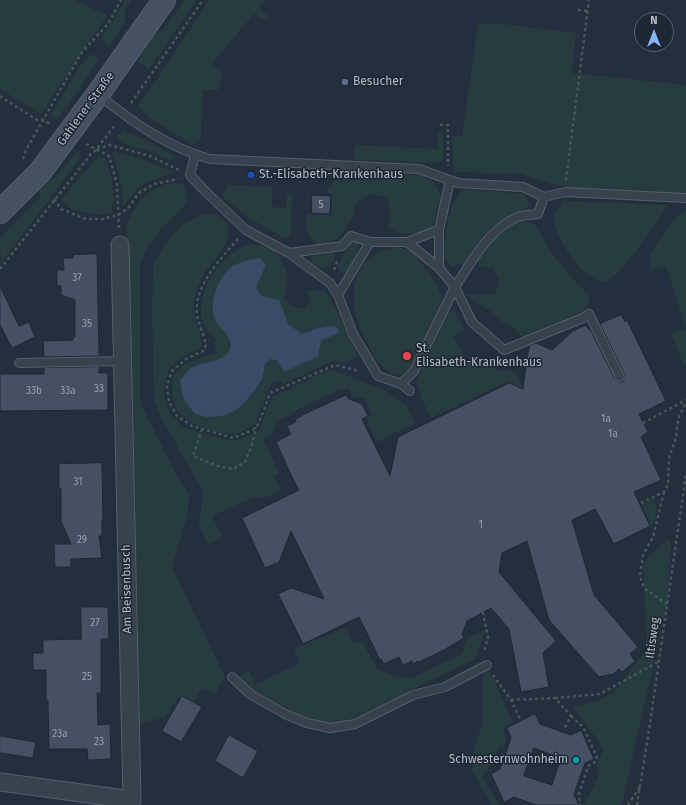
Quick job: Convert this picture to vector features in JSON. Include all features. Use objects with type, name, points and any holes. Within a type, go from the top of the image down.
[{"type":"main road","name":"Gahlener Straße","points":[[0,212],[40,172],[98,94],[164,0]]},
{"type":"street","name":"Am Beisenbusch","points":[[0,782],[132,800],[120,245]]},
{"type":"lane","points":[[98,94],[123,114],[158,136],[195,155],[210,159],[225,161],[419,169],[458,183],[523,187],[544,197],[565,192],[686,198]]},
{"type":"lane","points":[[195,155],[190,175],[204,191],[246,230],[289,253],[330,283],[338,295],[353,334],[378,376],[401,384],[410,392]]},
{"type":"lane","points":[[438,268],[439,230],[450,180]]},
{"type":"lane","points":[[401,384],[414,371],[455,287],[483,246],[499,227],[518,217],[538,214],[544,197]]},
{"type":"lane","points":[[289,253],[342,246],[351,236],[370,242],[406,242],[439,230]]},
{"type":"lane","points":[[338,295],[370,242]]},
{"type":"lane","points":[[406,242],[438,268],[455,287],[472,322],[504,350],[583,318],[589,314],[620,377]]},
{"type":"lane","points":[[19,363],[123,361]]},
{"type":"lane","points":[[232,677],[250,694],[285,714],[307,723],[330,728],[355,724],[413,695],[445,687],[487,665]]},
{"type":"path","points":[[23,160],[26,150],[82,52],[108,24],[121,0]]},
{"type":"path","points":[[0,270],[54,199],[96,150],[203,0]]},
{"type":"path","points":[[565,192],[589,0]]},
{"type":"path","points":[[578,10],[587,10]]},
{"type":"path","points":[[0,96],[38,120],[43,120]]},
{"type":"path","points":[[440,125],[448,125],[448,162]]},
{"type":"path","points":[[96,150],[110,145],[150,156],[190,175]]},
{"type":"path","points":[[96,150],[109,156],[118,184],[120,245]]},
{"type":"path","points":[[54,199],[61,209],[86,219],[103,219],[118,216],[128,208],[139,194],[154,184],[190,175]]},
{"type":"path","points":[[246,230],[218,262],[203,285],[198,299],[197,314],[206,345],[203,351],[186,359],[172,371],[167,386],[169,402],[177,416],[192,426],[233,438],[252,430],[259,424],[270,393],[335,364],[378,376]]},
{"type":"path","points":[[330,283],[342,246]]},
{"type":"path","points":[[643,423],[686,401]]},
{"type":"path","points":[[666,605],[644,588],[640,576],[643,555],[653,537],[664,492],[668,485],[669,458],[676,438],[678,419],[686,401]]},
{"type":"path","points":[[202,429],[193,456],[218,466],[233,469],[245,462],[252,445],[256,427]]},
{"type":"path","name":"Iltisweg","points":[[637,805],[641,787],[686,474]]},
{"type":"path","points":[[641,503],[664,492]]},
{"type":"path","points":[[445,568],[460,592],[474,598],[482,609],[488,637],[482,658],[511,700],[520,719]]},
{"type":"path","points":[[511,700],[600,694],[658,662]]},
{"type":"path","points":[[555,698],[583,727],[597,757],[594,763],[588,766],[579,794],[580,805]]},
{"type":"path","points":[[564,729],[571,716]]},
{"type":"path","points":[[628,805],[641,787]]},
{"type":"green space","points":[[0,0],[75,0],[107,16],[41,114],[0,89]]},
{"type":"green space","points":[[125,0],[131,0],[124,12],[125,22],[110,46],[101,40]]},
{"type":"green space","points":[[184,0],[197,0],[149,69],[138,62],[153,33],[162,32]]},
{"type":"green space","points":[[209,0],[265,0],[259,7],[269,17],[265,21],[254,14],[212,63],[223,74],[218,90],[203,90],[201,136],[197,142],[192,144],[153,120],[138,106]]},
{"type":"green space","points":[[478,24],[504,24],[576,33],[572,73],[686,85],[686,193],[577,188],[552,184],[520,174],[454,172],[452,136],[462,136]]},
{"type":"green space","points":[[90,54],[99,59],[70,103],[56,120],[51,115],[78,69]]},
{"type":"green space","points":[[123,130],[144,139],[174,156],[171,161],[154,153],[122,143],[117,136]]},
{"type":"green space","points":[[438,133],[443,134],[443,160],[439,163],[354,159],[355,145],[438,149]]},
{"type":"green space","points":[[77,151],[82,156],[1,263],[0,238],[40,198],[40,188],[59,174]]},
{"type":"green space","points":[[115,151],[141,159],[173,172],[145,183],[134,192],[123,207],[120,180],[112,153]]},
{"type":"green space","points":[[98,157],[105,158],[112,178],[114,199],[111,213],[97,215],[71,209],[61,199]]},
{"type":"green space","points":[[342,173],[420,175],[434,182],[441,197],[433,227],[422,233],[401,234],[387,227],[390,220],[390,213],[387,198],[369,195],[354,205],[354,216],[340,236],[328,244],[318,244],[308,234],[306,214],[331,215],[332,195],[327,193],[327,189]]},
{"type":"green space","points":[[183,183],[188,199],[182,209],[160,230],[147,247],[140,266],[140,403],[177,476],[189,495],[188,513],[172,567],[225,677],[215,694],[202,688],[193,702],[179,697],[165,717],[140,724],[134,442],[126,224],[140,200],[152,191],[165,184]]},
{"type":"green space","points":[[228,185],[272,187],[272,207],[286,208],[287,193],[292,194],[290,237],[285,238],[268,229],[244,214],[229,202],[222,196]]},
{"type":"green space","points":[[463,189],[525,194],[529,204],[526,209],[493,226],[481,238],[465,262],[451,267],[445,260],[444,246],[447,225],[452,204]]},
{"type":"green space","points":[[564,201],[668,205],[648,235],[621,269],[613,277],[606,281],[598,281],[589,276],[580,268],[558,235],[554,217]]},
{"type":"green space","points":[[686,211],[686,328],[666,266],[651,270],[650,257],[655,246],[678,215]]},
{"type":"green space","points":[[216,214],[225,221],[229,236],[226,244],[202,277],[195,296],[194,309],[201,336],[201,348],[185,356],[169,368],[165,383],[164,398],[170,413],[182,427],[235,441],[259,431],[271,398],[315,376],[333,370],[384,390],[406,405],[415,423],[377,442],[366,418],[372,415],[365,399],[352,396],[349,389],[341,389],[308,404],[277,422],[272,434],[263,438],[279,473],[274,476],[281,490],[267,497],[253,497],[212,516],[221,534],[220,539],[208,544],[199,525],[203,491],[159,414],[154,400],[152,309],[153,267],[164,245],[183,224],[201,215]]},
{"type":"green space","points":[[525,221],[535,225],[553,255],[589,295],[589,302],[584,310],[560,323],[526,338],[519,334],[514,328],[501,321],[492,312],[465,295],[495,294],[499,284],[497,275],[493,268],[479,267],[479,257],[485,247],[501,230],[514,222]]},
{"type":"green space","points":[[353,241],[358,244],[356,256],[346,272],[340,272],[338,266],[349,244]]},
{"type":"green space","points":[[248,245],[262,245],[276,251],[285,268],[288,280],[284,300],[293,307],[304,309],[311,300],[306,291],[324,290],[334,305],[358,355],[346,362],[332,361],[283,384],[280,380],[272,383],[255,423],[246,430],[232,435],[205,429],[189,421],[177,411],[173,399],[173,375],[186,363],[217,353],[214,343],[216,339],[206,329],[201,316],[202,302],[206,287],[213,273],[223,261],[234,252]]},
{"type":"green space","points":[[399,247],[411,252],[430,273],[441,294],[441,308],[408,370],[403,374],[392,375],[376,360],[363,335],[354,311],[354,283],[364,263],[382,251]]},
{"type":"green space","points":[[331,252],[334,253],[335,257],[331,264],[326,268],[312,263],[311,257]]},
{"type":"green space","points":[[451,310],[454,311],[464,329],[453,336],[468,363],[480,356],[489,366],[500,371],[511,370],[517,374],[522,386],[514,390],[509,381],[431,418],[420,396],[421,394],[416,382],[445,317]]},
{"type":"green space","points":[[686,329],[686,370],[671,334]]},
{"type":"green space","points":[[654,499],[657,512],[652,527],[641,504]]},
{"type":"green space","points":[[668,539],[671,544],[667,604],[622,804],[584,805],[598,778],[597,763],[603,750],[573,707],[594,702],[614,693],[647,648],[643,565],[648,558]]},
{"type":"green space","points":[[346,627],[353,644],[362,641],[377,669],[397,676],[412,678],[462,654],[467,638],[485,630],[475,659],[349,720],[328,723],[308,718],[274,702],[250,688],[240,677],[249,670],[255,685],[300,663],[294,649]]},
{"type":"green space","points":[[487,668],[494,679],[513,723],[503,728],[506,738],[504,748],[498,747],[495,760],[482,776],[499,805],[492,805],[472,771],[474,749],[483,722],[482,669]]},
{"type":"water","points":[[259,258],[266,264],[256,288],[262,296],[279,300],[288,324],[302,334],[318,328],[335,326],[340,332],[321,341],[318,356],[284,372],[277,360],[270,359],[265,364],[262,379],[252,394],[238,409],[223,416],[206,417],[194,413],[183,398],[180,380],[193,367],[218,360],[226,355],[231,346],[229,338],[217,323],[213,313],[215,292],[222,278],[230,268],[248,260]]},
{"type":"building","points":[[312,195],[331,196],[330,214],[312,213]]},
{"type":"building","points":[[97,254],[99,356],[44,357],[43,341],[73,340],[73,337],[75,337],[75,300],[61,295],[61,286],[57,286],[57,270],[64,270],[63,258],[73,258],[73,255]]},
{"type":"building","points":[[0,286],[19,326],[29,322],[35,337],[12,348],[0,325]]},
{"type":"building","points":[[621,315],[625,322],[627,320],[666,401],[639,414],[648,432],[641,437],[661,480],[634,492],[650,526],[614,544],[595,509],[572,520],[594,595],[638,647],[630,654],[635,661],[622,672],[619,669],[613,674],[599,677],[549,620],[527,541],[502,553],[499,572],[556,641],[543,653],[549,687],[521,692],[509,629],[491,608],[467,621],[462,634],[464,638],[442,651],[413,664],[412,661],[403,665],[399,657],[384,664],[381,659],[380,660],[359,617],[303,644],[278,594],[291,588],[324,599],[291,531],[279,562],[265,568],[242,518],[299,490],[276,442],[291,434],[287,426],[296,422],[295,419],[300,416],[346,395],[349,399],[362,404],[368,416],[362,419],[390,476],[398,437],[509,383],[523,389],[527,356],[530,345],[536,343],[552,350],[573,331],[586,325],[589,330],[590,329],[615,379],[619,382],[623,382],[625,375],[600,324]]},
{"type":"building","points":[[99,367],[99,373],[108,373],[108,410],[0,411],[0,374],[44,374],[44,368]]},
{"type":"building","points":[[102,463],[103,521],[102,536],[99,536],[102,558],[71,559],[71,567],[55,567],[54,544],[71,544],[61,521],[59,464]]},
{"type":"building","points":[[81,607],[108,607],[109,639],[101,639],[101,693],[97,693],[98,725],[110,724],[111,759],[88,760],[87,749],[49,749],[46,670],[33,670],[33,653],[43,653],[43,640],[81,639]]},
{"type":"building","points":[[182,696],[202,707],[181,742],[162,731]]},
{"type":"building","name":"Schwesternwohnheim","points":[[535,714],[540,724],[571,735],[581,730],[594,759],[585,763],[574,794],[579,805],[536,805],[514,797],[504,802],[491,774],[500,769],[511,738],[507,728]],"holes":[[[534,748],[561,758],[552,785],[524,776]]]},
{"type":"building","points":[[229,735],[258,751],[243,778],[215,761]]},
{"type":"building","points":[[0,736],[36,742],[33,758],[0,753]]},
{"type":"place","name":"Besucher","points":[[345,82]]},
{"type":"place","name":"St.-Elisabeth-Krankenhaus","points":[[251,175]]},
{"type":"place","name":"St. Elisabeth-Krankenhaus","points":[[407,356]]},
{"type":"place","name":"Schwesternwohnheim","points":[[576,760]]}]
